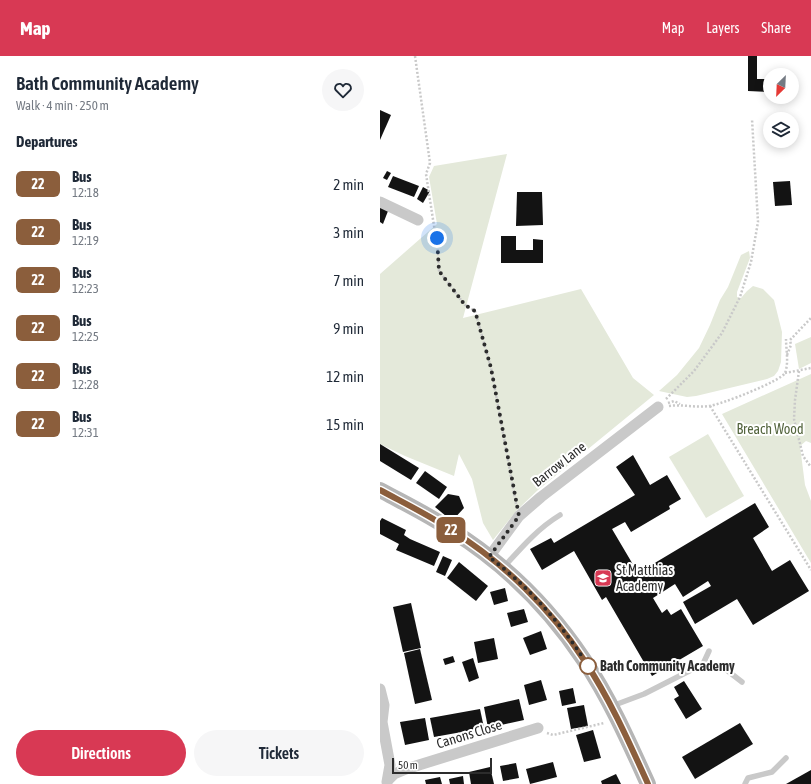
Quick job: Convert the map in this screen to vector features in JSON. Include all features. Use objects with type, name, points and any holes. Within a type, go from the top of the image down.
[{"type":"street","points":[[380,202],[418,220]]},
{"type":"street","name":"Barrow Lane","points":[[489,557],[519,516],[540,497],[658,407]]},
{"type":"street","points":[[380,490],[451,530],[503,568],[535,599],[563,630],[585,661],[612,707],[648,784]]},
{"type":"street","name":"Canons Close","points":[[380,689],[384,705],[382,722],[390,765],[387,782]]},
{"type":"street","name":"Canons Close","points":[[387,782],[394,774],[406,769],[538,728]]},
{"type":"lane","points":[[503,568],[525,542],[546,524],[560,515]]},
{"type":"lane","points":[[703,664],[709,651]]},
{"type":"lane","points":[[612,707],[644,694],[703,664],[724,668],[742,682]]},
{"type":"lane","points":[[747,781],[772,772],[786,758]]},
{"type":"path","points":[[415,56],[430,163],[426,174],[437,238],[439,271],[465,305],[475,311],[491,368],[519,516]]},
{"type":"path","points":[[658,407],[694,371],[722,333],[740,297],[751,262],[758,222],[752,119]]},
{"type":"path","points":[[786,356],[791,345],[790,340],[811,318]]},
{"type":"path","points":[[785,373],[786,339]]},
{"type":"path","points":[[658,407],[674,401],[683,406],[710,406],[766,386],[785,373],[811,368]]},
{"type":"path","points":[[799,371],[794,419],[803,456],[811,467]]},
{"type":"path","points":[[710,406],[811,570]]},
{"type":"path","points":[[538,728],[553,735],[610,722],[614,732],[623,729]]},
{"type":"green space","points":[[507,154],[463,318],[581,289],[633,378],[654,395],[538,490],[517,510],[493,540],[483,523],[472,479],[459,454],[454,476],[380,444],[380,274],[437,224],[429,177],[434,166]]},
{"type":"green space","points":[[749,251],[750,258],[737,292],[737,297],[741,298],[753,286],[763,289],[774,300],[782,332],[781,362],[778,371],[774,376],[767,379],[696,396],[687,397],[659,391],[677,375],[699,348],[720,300],[728,287],[741,255]]},
{"type":"green space","points":[[811,337],[811,363],[799,369],[795,344]]},
{"type":"green space","name":"Breach Wood","points":[[811,374],[811,443],[806,441],[800,446],[805,485],[811,501],[811,563],[722,414]]},
{"type":"green space","points":[[708,434],[744,496],[706,518],[669,457]]},
{"type":"building","points":[[748,56],[757,56],[757,79],[763,79],[763,92],[748,91]]},
{"type":"building","points":[[380,110],[391,115],[380,140]]},
{"type":"building","points":[[387,171],[391,173],[387,180],[383,178]]},
{"type":"building","points":[[393,176],[419,186],[414,197],[388,187]]},
{"type":"building","points":[[790,181],[792,205],[775,206],[773,182]]},
{"type":"building","points":[[423,187],[430,191],[423,203],[417,199]]},
{"type":"building","points":[[517,192],[542,192],[543,225],[516,226]]},
{"type":"building","points":[[380,207],[388,211],[383,224],[380,222]]},
{"type":"building","points":[[501,236],[516,236],[516,250],[533,250],[533,239],[543,240],[543,263],[501,263]]},
{"type":"building","points":[[380,444],[419,468],[411,480],[380,461]]},
{"type":"building","points":[[633,455],[650,485],[667,475],[681,499],[669,506],[670,509],[631,532],[625,522],[612,529],[638,573],[755,503],[769,527],[753,538],[772,571],[790,560],[809,591],[753,625],[737,599],[695,624],[683,602],[711,586],[708,581],[683,597],[675,584],[653,598],[662,613],[667,609],[671,615],[681,609],[703,646],[652,676],[606,597],[602,600],[574,551],[542,570],[530,549],[551,538],[554,543],[635,495],[616,467]]},
{"type":"building","points":[[425,471],[447,487],[439,499],[416,483]]},
{"type":"building","points":[[448,494],[459,496],[464,508],[452,521],[435,507]]},
{"type":"building","points":[[382,518],[406,530],[404,535],[410,539],[440,552],[434,566],[396,550],[399,544],[380,534],[380,521]]},
{"type":"building","points":[[443,556],[452,560],[445,576],[436,572]]},
{"type":"building","points":[[459,562],[488,586],[476,601],[447,578]]},
{"type":"building","points":[[505,588],[508,601],[494,605],[490,592]]},
{"type":"building","points":[[411,603],[421,648],[403,652],[393,607]]},
{"type":"building","points":[[524,609],[528,622],[511,627],[507,613]]},
{"type":"building","points":[[541,631],[547,649],[530,655],[523,638]]},
{"type":"building","points":[[494,638],[498,659],[478,663],[474,642]]},
{"type":"building","points":[[420,649],[432,700],[415,704],[404,653]]},
{"type":"building","points":[[453,656],[455,662],[445,665],[443,659]]},
{"type":"building","points":[[473,658],[479,678],[469,682],[462,662]]},
{"type":"building","points":[[541,680],[547,700],[529,705],[524,685]]},
{"type":"building","points":[[684,681],[702,709],[686,719],[674,699],[679,696],[674,687]]},
{"type":"building","points":[[573,688],[576,703],[562,706],[559,691]]},
{"type":"building","points":[[519,699],[524,720],[488,728],[484,707]]},
{"type":"building","points":[[584,705],[588,726],[571,729],[567,708]]},
{"type":"building","points":[[480,709],[484,728],[434,737],[430,718]]},
{"type":"building","points":[[425,718],[429,740],[405,745],[400,722]]},
{"type":"building","points":[[740,723],[753,744],[695,779],[682,757]]},
{"type":"building","points":[[593,730],[601,758],[584,762],[576,735]]},
{"type":"building","points":[[553,762],[557,777],[530,784],[526,769]]},
{"type":"building","points":[[516,763],[519,778],[503,781],[500,766]]},
{"type":"building","points":[[490,767],[494,784],[471,784],[469,772]]},
{"type":"building","points":[[811,770],[811,784],[786,784]]},
{"type":"building","points":[[616,774],[621,784],[602,784],[601,781]]},
{"type":"building","points":[[463,776],[464,784],[450,784],[449,779]]},
{"type":"building","points":[[440,777],[442,784],[426,784],[425,780]]},
{"type":"bus line","name":"22","points":[[380,490],[451,530],[503,568],[535,599],[563,630],[585,661],[612,707],[648,784]]},
{"type":"place","name":"St Matthias Academy","points":[[603,578]]},
{"type":"place","name":"Bath Community Academy","points":[[588,666]]},
{"type":"route","points":[[437,238],[439,271],[465,305],[475,311],[491,368],[519,516],[489,557],[503,568],[535,599],[563,630],[588,666]]}]
